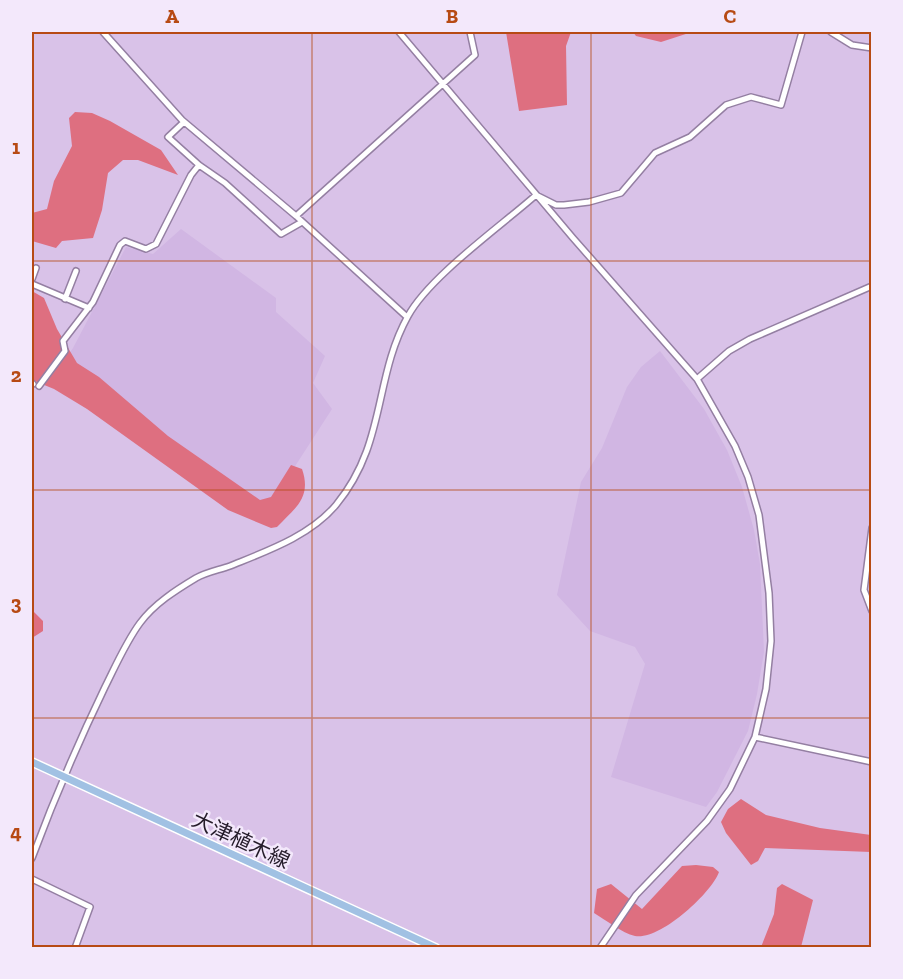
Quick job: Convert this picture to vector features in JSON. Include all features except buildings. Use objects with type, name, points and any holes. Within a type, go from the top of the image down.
[{"type":"main road","name":"大津植木線","points":[[32,762],[436,948]]},
{"type":"street","points":[[103,32],[184,122],[296,216],[407,317]]},
{"type":"street","points":[[399,32],[442,86],[697,379],[735,446],[748,477],[759,515],[769,593],[771,641],[766,689],[755,737],[721,801],[688,842],[636,895],[600,948]]},
{"type":"street","points":[[296,216],[475,55],[470,32]]},
{"type":"street","points":[[536,195],[556,205],[615,196],[623,192],[655,153],[690,137],[726,105],[751,97],[781,105],[802,32]]},
{"type":"street","points":[[831,32],[852,45],[872,48]]},
{"type":"street","points":[[184,122],[168,137],[199,165],[225,183],[281,234],[302,222]]},
{"type":"street","points":[[35,384],[65,351],[63,341],[89,308],[124,241],[146,249],[156,244],[191,175],[199,165]]},
{"type":"street","points":[[32,858],[63,777],[125,647],[148,614],[164,599],[199,576],[230,566],[303,533],[321,520],[349,488],[372,441],[392,356],[407,317],[430,287],[536,195]]},
{"type":"street","points":[[36,268],[32,280],[65,299],[89,308]]},
{"type":"street","points":[[65,299],[76,271]]},
{"type":"street","points":[[697,379],[729,351],[750,339],[872,286]]},
{"type":"street","points":[[872,528],[864,590],[872,611]]},
{"type":"street","points":[[755,737],[872,762]]},
{"type":"street","points":[[32,879],[90,907],[75,948]]},
{"type":"shaded area","points":[[506,32],[571,32],[566,46],[567,105],[519,111]]},
{"type":"shaded area","points":[[633,32],[692,32],[661,42],[636,36]]},
{"type":"shaded area","points":[[75,112],[92,113],[161,150],[178,175],[138,160],[123,160],[108,173],[102,210],[93,238],[62,241],[56,248],[32,241],[32,213],[47,209],[54,181],[72,146],[69,118]]},
{"type":"shaded area","points":[[181,229],[276,298],[276,312],[325,356],[313,383],[332,409],[259,522],[48,383],[73,348],[126,247],[153,254]]},
{"type":"shaded area","points":[[32,291],[44,298],[57,329],[77,363],[99,377],[168,436],[260,500],[271,497],[291,465],[302,469],[305,488],[300,502],[277,527],[271,528],[228,510],[87,409],[54,389],[32,380]]},
{"type":"shaded area","points":[[660,351],[704,409],[727,450],[742,487],[754,530],[760,564],[764,652],[757,694],[748,731],[717,792],[706,807],[611,777],[645,664],[635,647],[590,631],[557,595],[581,482],[602,448],[627,387],[641,367]]},
{"type":"shaded area","points":[[32,610],[43,621],[43,631],[32,638]]},
{"type":"shaded area","points":[[741,799],[766,815],[820,828],[871,835],[871,852],[765,848],[758,861],[751,865],[726,833],[721,822],[728,809]]},
{"type":"shaded area","points":[[682,866],[713,867],[719,872],[706,892],[695,903],[670,924],[657,931],[645,936],[635,936],[594,913],[597,889],[611,884],[642,909]]},
{"type":"shaded area","points":[[782,884],[813,900],[801,947],[761,947],[774,914],[777,888]]}]
